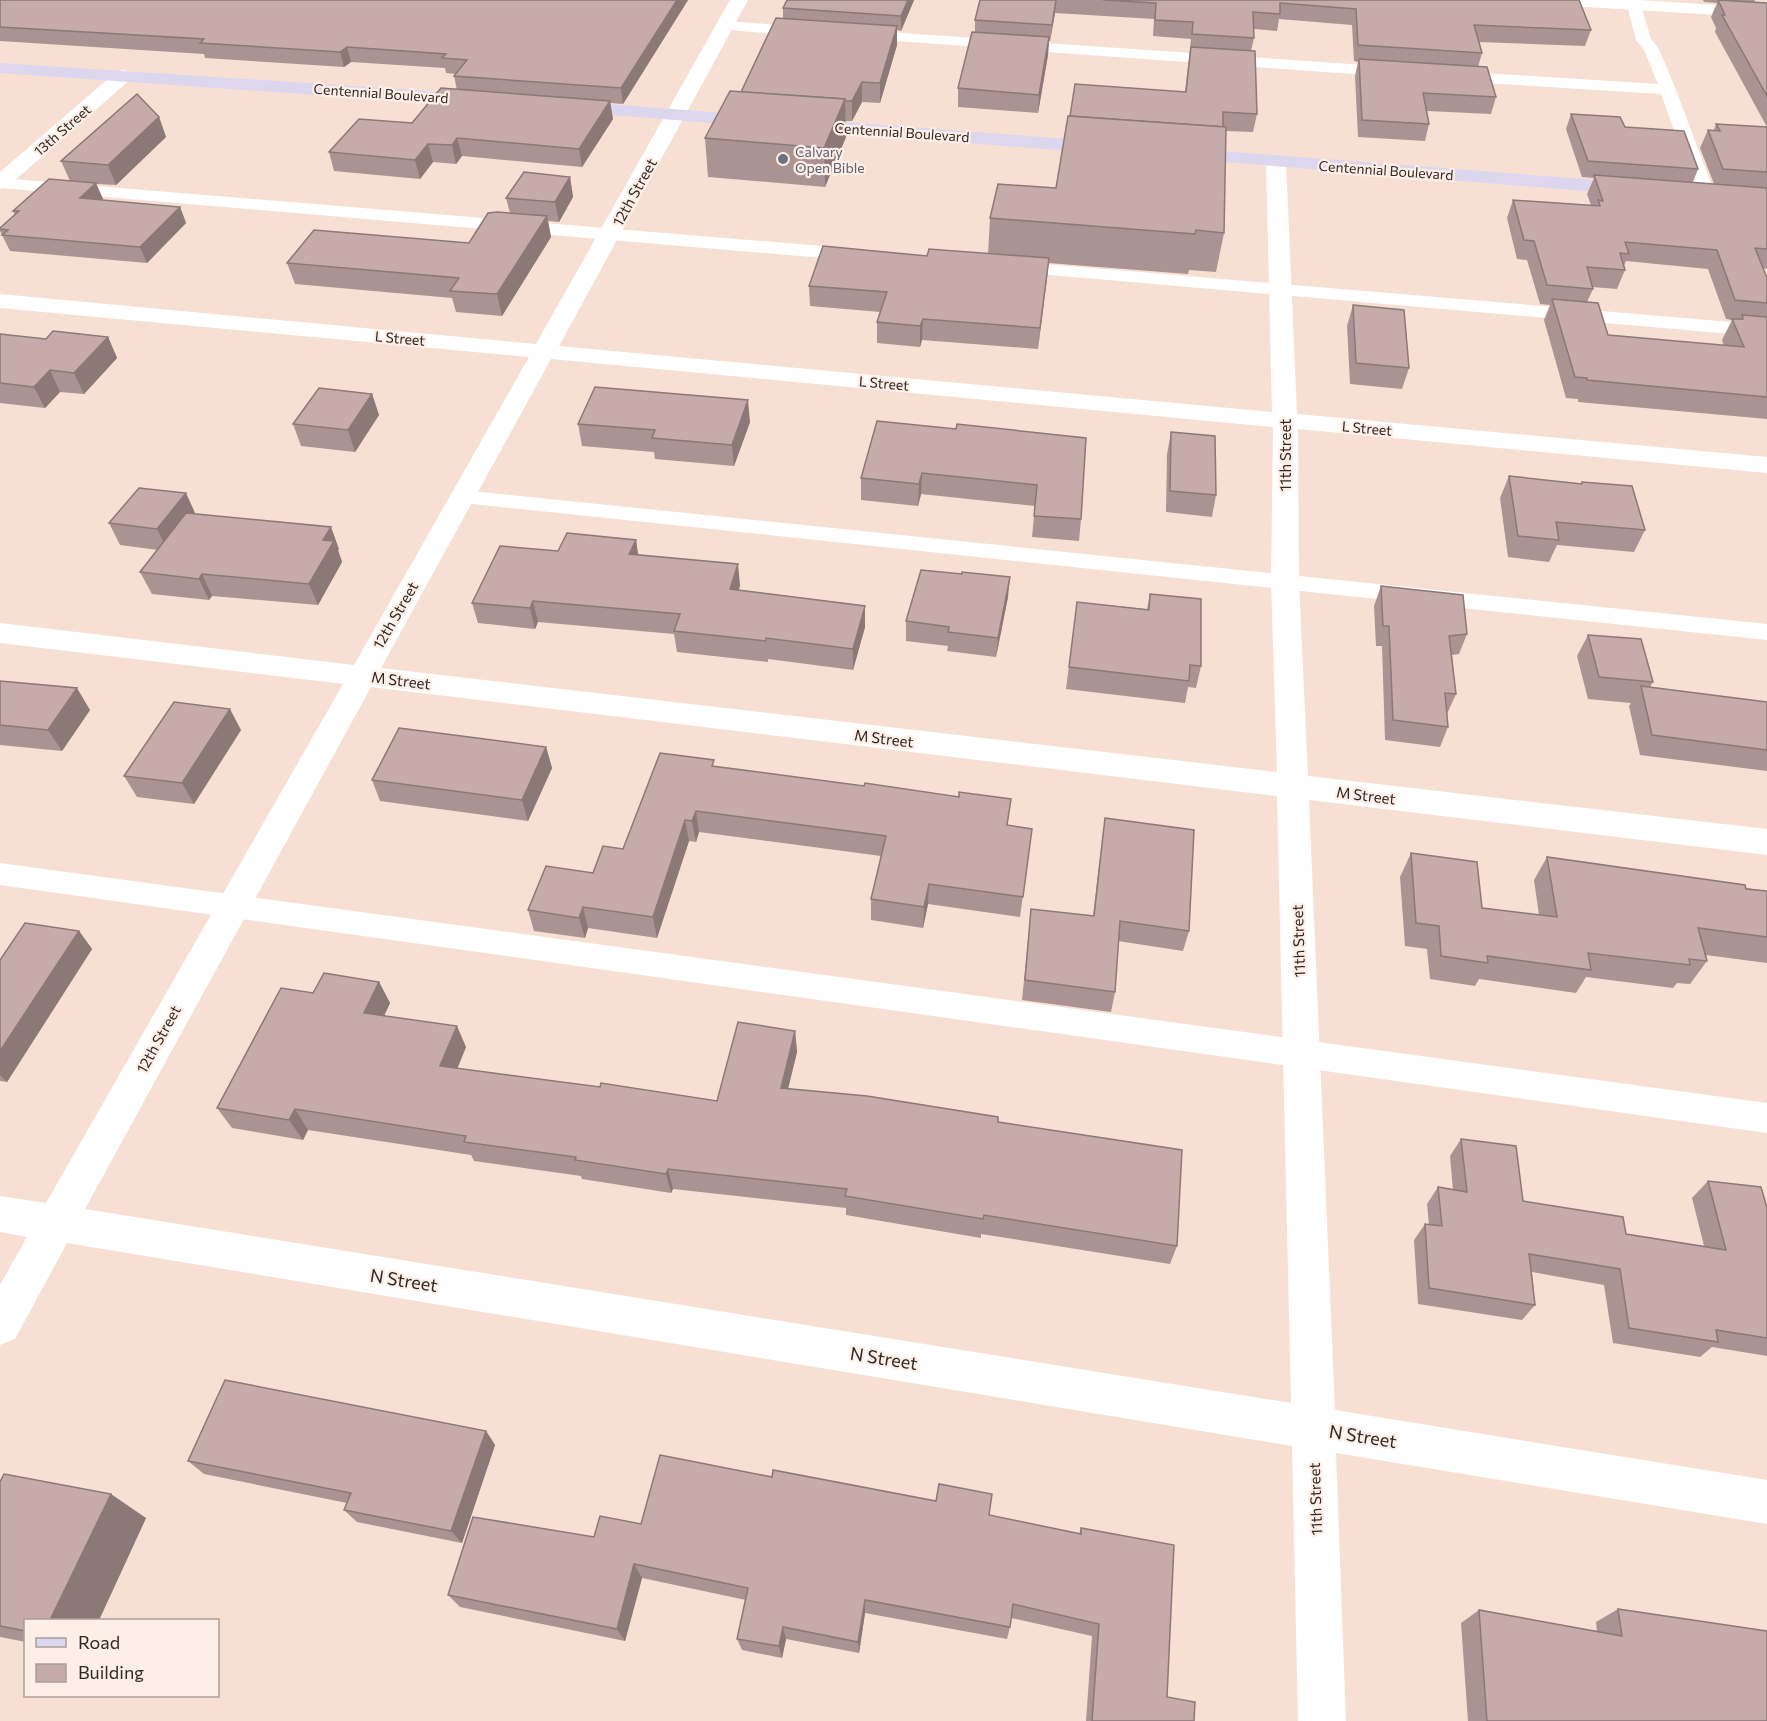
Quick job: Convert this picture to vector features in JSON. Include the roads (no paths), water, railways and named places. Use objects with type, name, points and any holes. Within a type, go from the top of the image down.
[{"type":"main road","name":"Centennial Boulevard","points":[[0,68],[205,80],[500,102]]},
{"type":"main road","name":"Centennial Boulevard","points":[[547,105],[1121,149]]},
{"type":"main road","name":"Centennial Boulevard","points":[[1157,152],[1659,191]]},
{"type":"main road","points":[[1683,192],[1716,195]]},
{"type":"street","name":"12th Street","points":[[0,1325],[231,906],[545,352],[739,0]]},
{"type":"street","points":[[1554,0],[1767,14]]},
{"type":"street","name":"13th Street","points":[[0,183],[123,76]]},
{"type":"street","name":"11th Street","points":[[1276,161],[1285,420],[1285,582],[1303,1054],[1322,1721]]},
{"type":"street","name":"L Street","points":[[0,301],[1767,465]]},
{"type":"street","name":"M Street","points":[[0,633],[1767,842]]},
{"type":"street","name":"N Street","points":[[0,1214],[1767,1502]]},
{"type":"lane","points":[[1634,5],[1644,40],[1651,49],[1716,195]]},
{"type":"lane","points":[[724,26],[1405,73]]},
{"type":"lane","points":[[1441,75],[1668,90]]},
{"type":"lane","points":[[0,183],[878,256]]},
{"type":"lane","points":[[994,266],[1767,331]]},
{"type":"lane","points":[[462,497],[1767,632]]},
{"type":"lane","points":[[0,874],[1767,1118]]},
{"type":"place","name":"Calvary Open Bible","points":[[783,159]]}]
